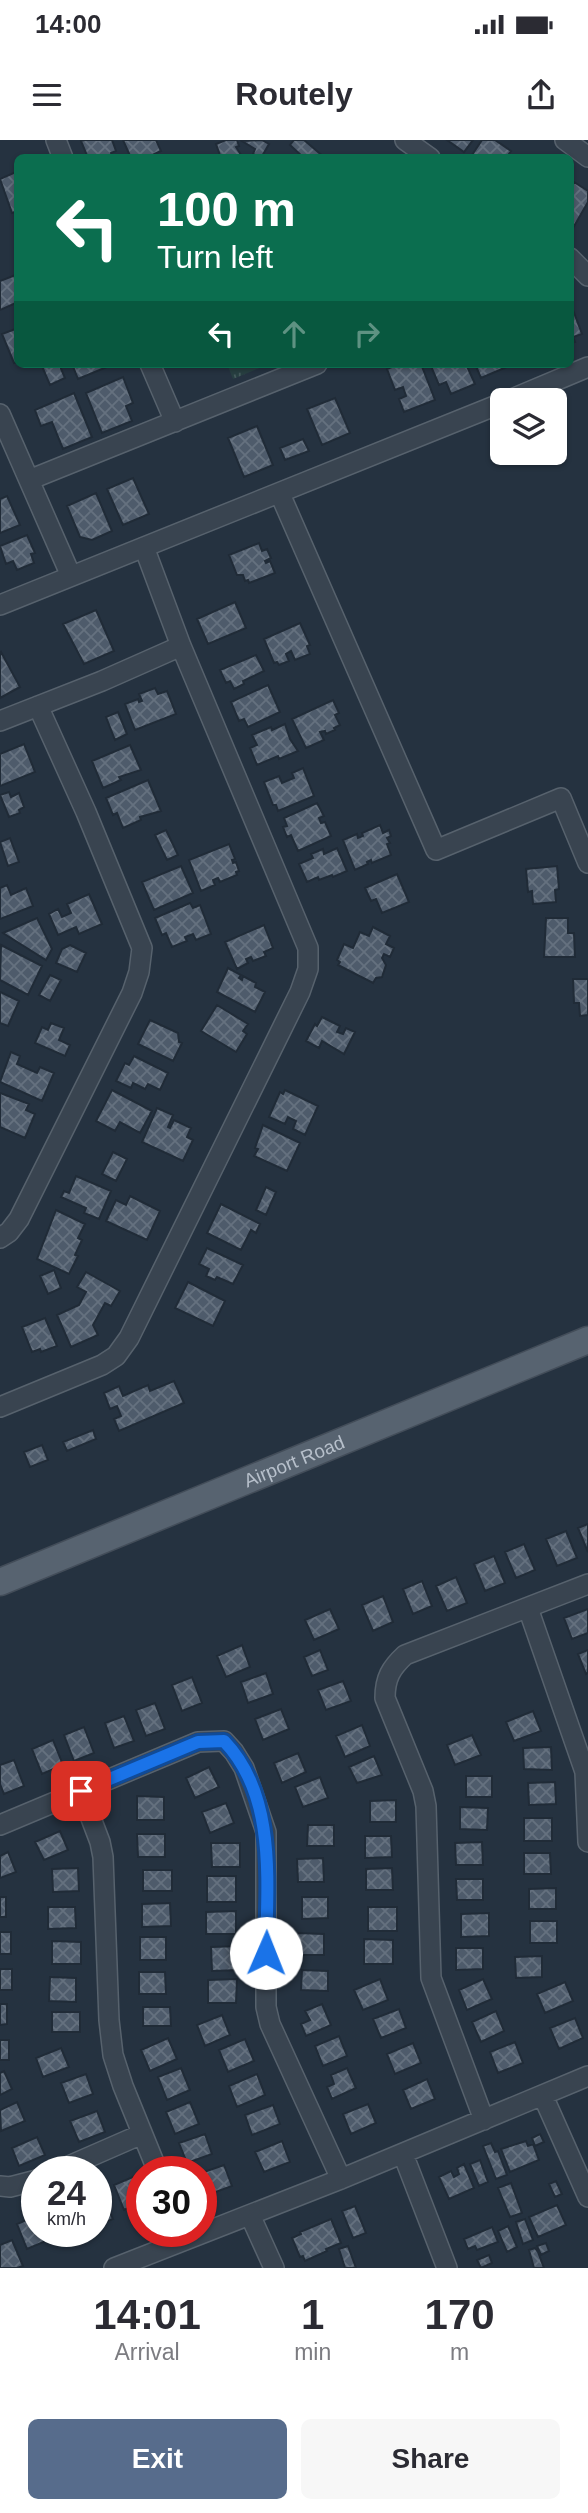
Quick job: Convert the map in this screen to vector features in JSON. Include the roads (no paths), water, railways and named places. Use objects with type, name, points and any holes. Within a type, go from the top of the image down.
[{"type":"main road","name":"Airport Road","points":[[0,1582],[588,1340]]},
{"type":"street","points":[[405,140],[424,154]]},
{"type":"street","points":[[565,140],[588,157]]},
{"type":"street","points":[[574,261],[588,276]]},
{"type":"street","points":[[538,388],[588,367]]},
{"type":"street","points":[[152,368],[175,422]]},
{"type":"street","points":[[29,480],[307,368]]},
{"type":"street","points":[[0,605],[490,408]]},
{"type":"street","points":[[0,414],[71,576]]},
{"type":"street","points":[[280,494],[436,850],[561,798],[588,863]]},
{"type":"street","points":[[0,1407],[102,1365],[116,1356],[130,1338],[300,992],[308,969],[308,948],[181,646],[144,547]]},
{"type":"street","points":[[0,721],[103,681],[181,646]]},
{"type":"street","points":[[0,1238],[9,1232],[19,1219],[132,993],[139,972],[142,948],[92,825],[38,706]]},
{"type":"street","points":[[484,2120],[430,1978],[426,1806],[423,1791],[385,1698],[385,1684],[391,1667],[405,1655],[588,1584]]},
{"type":"street","points":[[528,1608],[584,1772],[588,1842]]},
{"type":"street","points":[[0,1825],[198,1742],[224,1741],[244,1768],[266,1832],[266,2007],[270,2024],[341,2179]]},
{"type":"street","points":[[81,1791],[103,1857],[109,2020],[113,2055],[151,2156]]},
{"type":"street","points":[[217,2225],[341,2179],[588,2076]]},
{"type":"street","points":[[542,2096],[588,2197]]},
{"type":"street","points":[[92,2156],[142,2134]]},
{"type":"street","points":[[402,2154],[446,2268]]},
{"type":"street","points":[[0,2186],[21,2184]]},
{"type":"street","points":[[250,2214],[274,2268]]},
{"type":"street","points":[[114,2268],[159,2247]]}]
